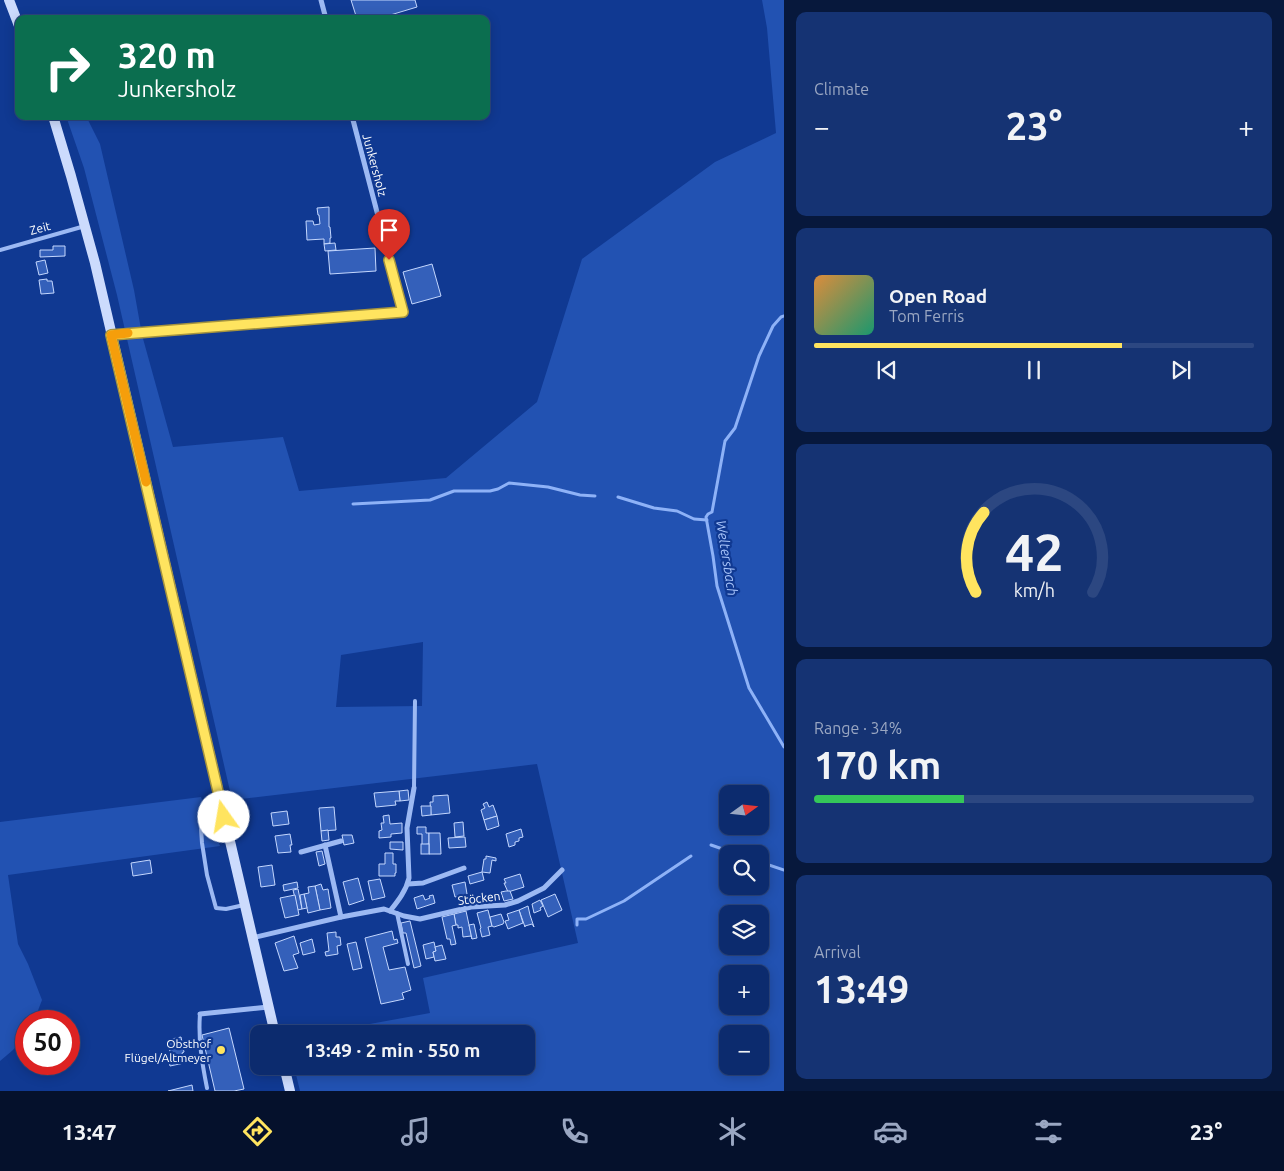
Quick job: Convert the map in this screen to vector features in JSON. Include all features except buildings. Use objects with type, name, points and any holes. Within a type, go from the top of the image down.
[{"type":"main road","points":[[9,0],[15,16]]},
{"type":"main road","points":[[54,120],[85,226],[273,1025]]},
{"type":"main road","points":[[286,1075],[290,1091]]},
{"type":"street","points":[[322,0],[325,15]]},
{"type":"street","name":"Junkersholz","points":[[111,335],[403,312],[353,120]]},
{"type":"street","points":[[390,911],[402,896],[408,884],[408,828],[414,788]]},
{"type":"street","points":[[301,852],[341,842]]},
{"type":"street","points":[[325,845],[341,917]]},
{"type":"street","points":[[408,884],[423,883],[464,868]]},
{"type":"street","name":"Stöcken","points":[[252,938],[384,909],[420,919],[471,907],[505,905],[518,901],[544,888],[562,870]]},
{"type":"street","points":[[200,1014],[268,1007]]},
{"type":"lane","name":"Zeit","points":[[0,250],[85,226]]},
{"type":"lane","points":[[414,788],[415,702]]},
{"type":"lane","points":[[219,793],[206,804],[200,814],[202,843],[208,875],[216,908],[226,909],[244,905]]},
{"type":"lane","points":[[397,913],[408,964]]},
{"type":"lane","points":[[200,1014],[198,1030],[207,1088]]},
{"type":"shaded area","points":[[762,0],[784,0],[784,1091],[300,1091],[296,1075],[535,1075],[535,1025],[364,1025],[430,1013],[423,978],[578,943],[537,764],[232,800],[117,295],[84,168],[67,120],[88,120],[100,144],[134,290],[142,335],[173,447],[283,437],[299,491],[446,478],[537,402],[582,259],[715,162],[776,133],[767,28]],"holes":[[[423,642],[422,706],[336,707],[341,655]]]},
{"type":"shaded area","points":[[201,797],[220,846],[8,875],[18,944],[42,1000],[38,1010],[15,1010],[15,1048],[0,1061],[0,822]]},
{"type":"waterway","name":"Weltersbach","points":[[784,316],[773,326],[759,356],[735,428],[725,441],[712,512],[706,517],[717,586],[749,688],[784,747]]},
{"type":"waterway","points":[[353,504],[430,500],[454,491],[490,491],[509,483],[548,487],[580,495],[595,496]]},
{"type":"waterway","points":[[618,497],[654,508],[677,511],[694,519],[707,520]]},
{"type":"waterway","points":[[711,845],[719,848]]},
{"type":"waterway","points":[[577,925],[577,919],[586,919],[624,901],[691,856]]},
{"type":"waterway","points":[[769,865],[784,870]]},
{"type":"slow traffic","points":[[128,333],[111,335],[146,482]]},
{"type":"place","name":"Obsthof Flügel/Altmeyer","points":[[221,1050]]},
{"type":"route","points":[[224,817],[111,335],[403,312],[389,260]]}]
